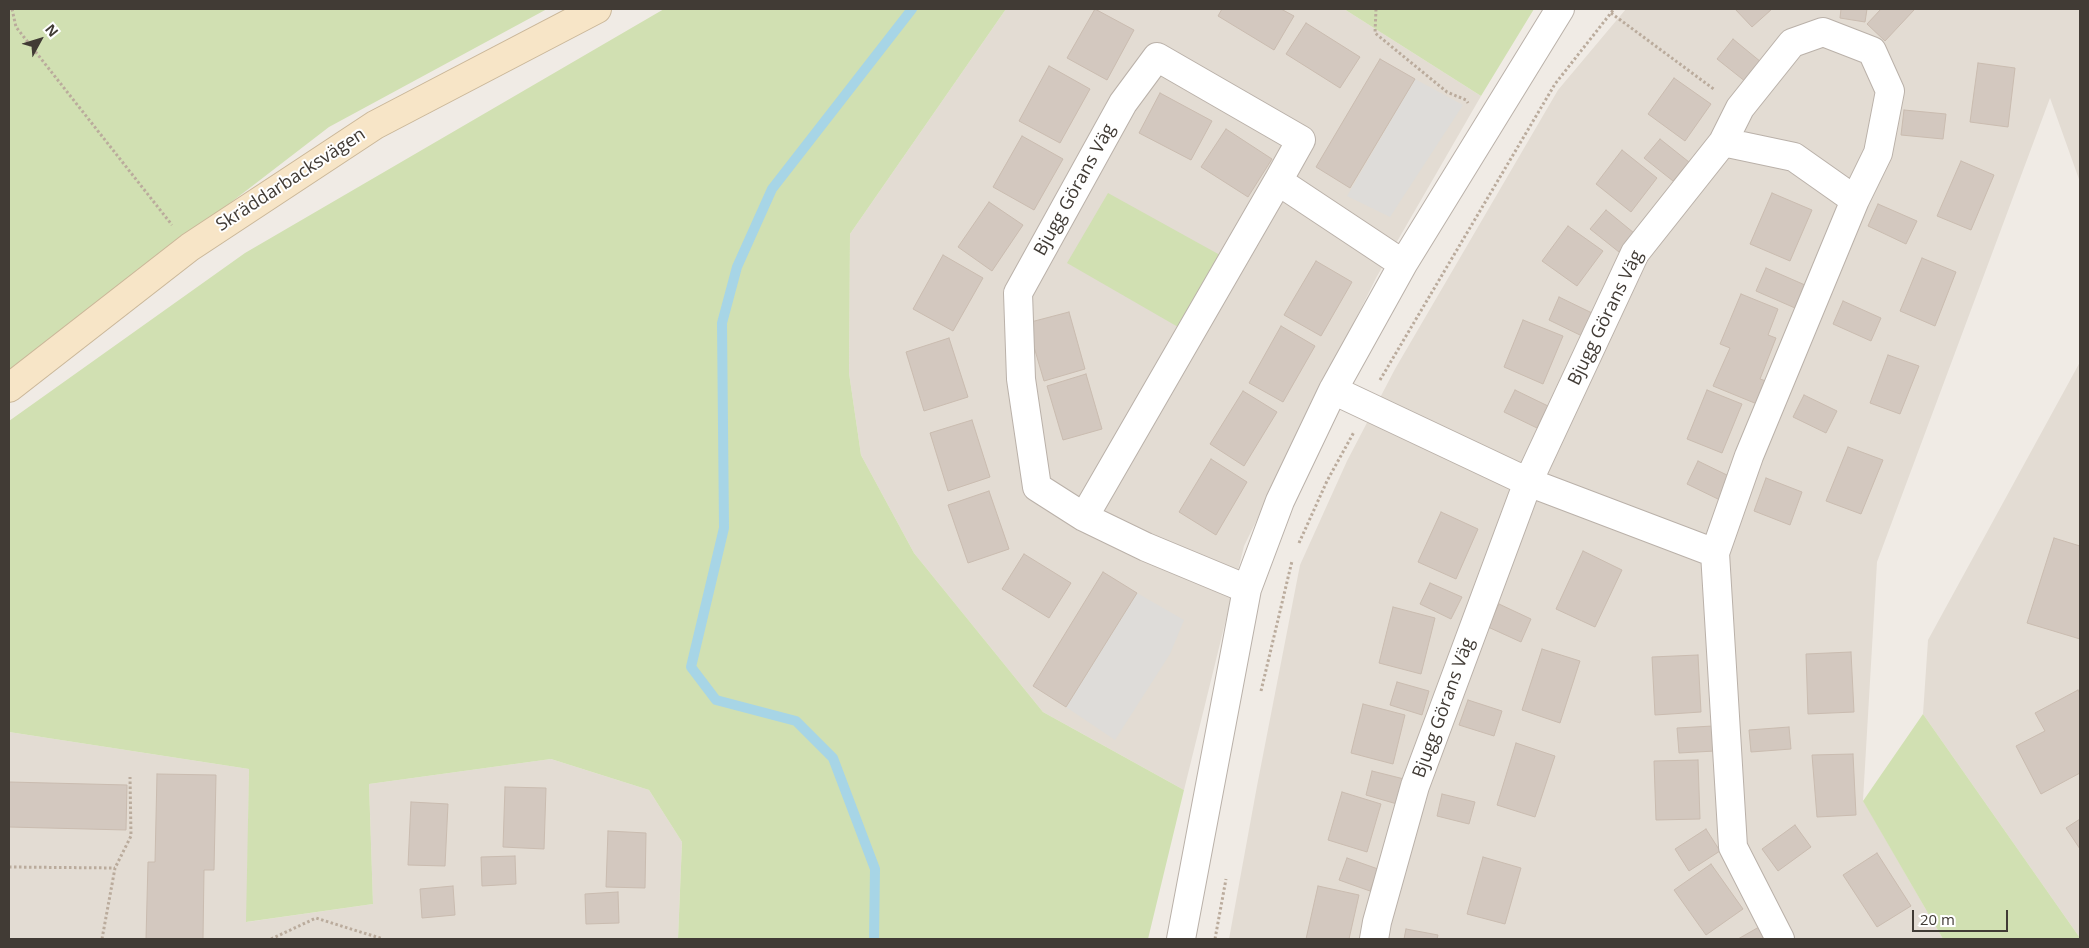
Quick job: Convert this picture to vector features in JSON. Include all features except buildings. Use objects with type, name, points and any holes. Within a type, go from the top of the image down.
[{"type":"street","name":"Skräddarbacksvägen","points":[[9,388],[190,247],[375,125],[597,9]]},
{"type":"street","points":[[1181,939],[1247,589],[1280,501],[1334,390],[1403,264],[1560,9]]},
{"type":"street","name":"Bjugg Görans Väg","points":[[1374,939],[1414,786],[1528,482],[1635,253],[1723,142],[1740,108],[1792,43],[1823,32],[1872,51],[1890,91],[1878,153],[1855,200],[1750,456],[1714,552],[1733,847],[1780,939]]},
{"type":"street","name":"Bjugg Görans Väg","points":[[1084,517],[1301,140],[1157,57],[1123,103],[1018,292],[1021,379],[1037,487],[1084,517],[1146,547],[1247,589]]},
{"type":"street","points":[[1723,142],[1794,157],[1855,200]]},
{"type":"street","points":[[1278,181],[1403,264]]},
{"type":"street","points":[[1334,390],[1528,482],[1714,552]]},
{"type":"path","points":[[12,9],[16,27],[190,247]]},
{"type":"path","points":[[1376,9],[1374,33],[1447,92],[1466,100],[1485,133]]},
{"type":"path","points":[[1298,547],[1328,481],[1381,377],[1555,84],[1614,9]]},
{"type":"path","points":[[1611,13],[1740,108]]},
{"type":"path","points":[[1259,700],[1294,555]]},
{"type":"path","points":[[102,939],[116,868],[131,836],[130,778]]},
{"type":"path","points":[[9,867],[116,868]]},
{"type":"path","points":[[1215,939],[1227,872]]},
{"type":"path","points":[[271,939],[316,918],[383,939]]},
{"type":"shaded area","points":[[1006,9],[1344,9],[1481,96],[1376,278],[1244,546],[1184,790],[1043,712],[914,553],[861,455],[849,373],[850,234]]},
{"type":"shaded area","points":[[1626,9],[2080,9],[2080,182],[2050,98],[1877,562],[1863,800],[1943,939],[1229,939],[1300,565],[1347,461],[1395,369],[1558,90]]},
{"type":"shaded area","points":[[1415,79],[1463,105],[1390,217],[1347,196]]},
{"type":"shaded area","points":[[2080,362],[2080,938],[1923,714],[1928,640]]},
{"type":"shaded area","points":[[1137,593],[1184,620],[1170,654],[1115,740],[1066,707]]},
{"type":"shaded area","points":[[9,732],[249,769],[247,922],[373,904],[369,784],[551,759],[649,790],[682,842],[678,939],[9,939]]},
{"type":"green space","points":[[9,9],[547,9],[329,127],[9,373]]},
{"type":"green space","points":[[664,9],[1006,9],[850,234],[849,373],[861,455],[914,553],[1043,712],[1184,790],[1148,939],[678,939],[682,842],[649,790],[551,759],[369,784],[373,904],[246,922],[249,769],[9,732],[9,421],[245,253]]},
{"type":"green space","points":[[1344,9],[1534,9],[1481,96]]},
{"type":"green space","points":[[1108,193],[1220,255],[1185,331],[1067,263]]},
{"type":"green space","points":[[1923,714],[2080,939],[1943,939],[1863,801]]},
{"type":"waterway","points":[[874,939],[875,869],[833,758],[796,721],[716,700],[691,667],[724,528],[722,323],[737,267],[772,189],[912,9]]}]
